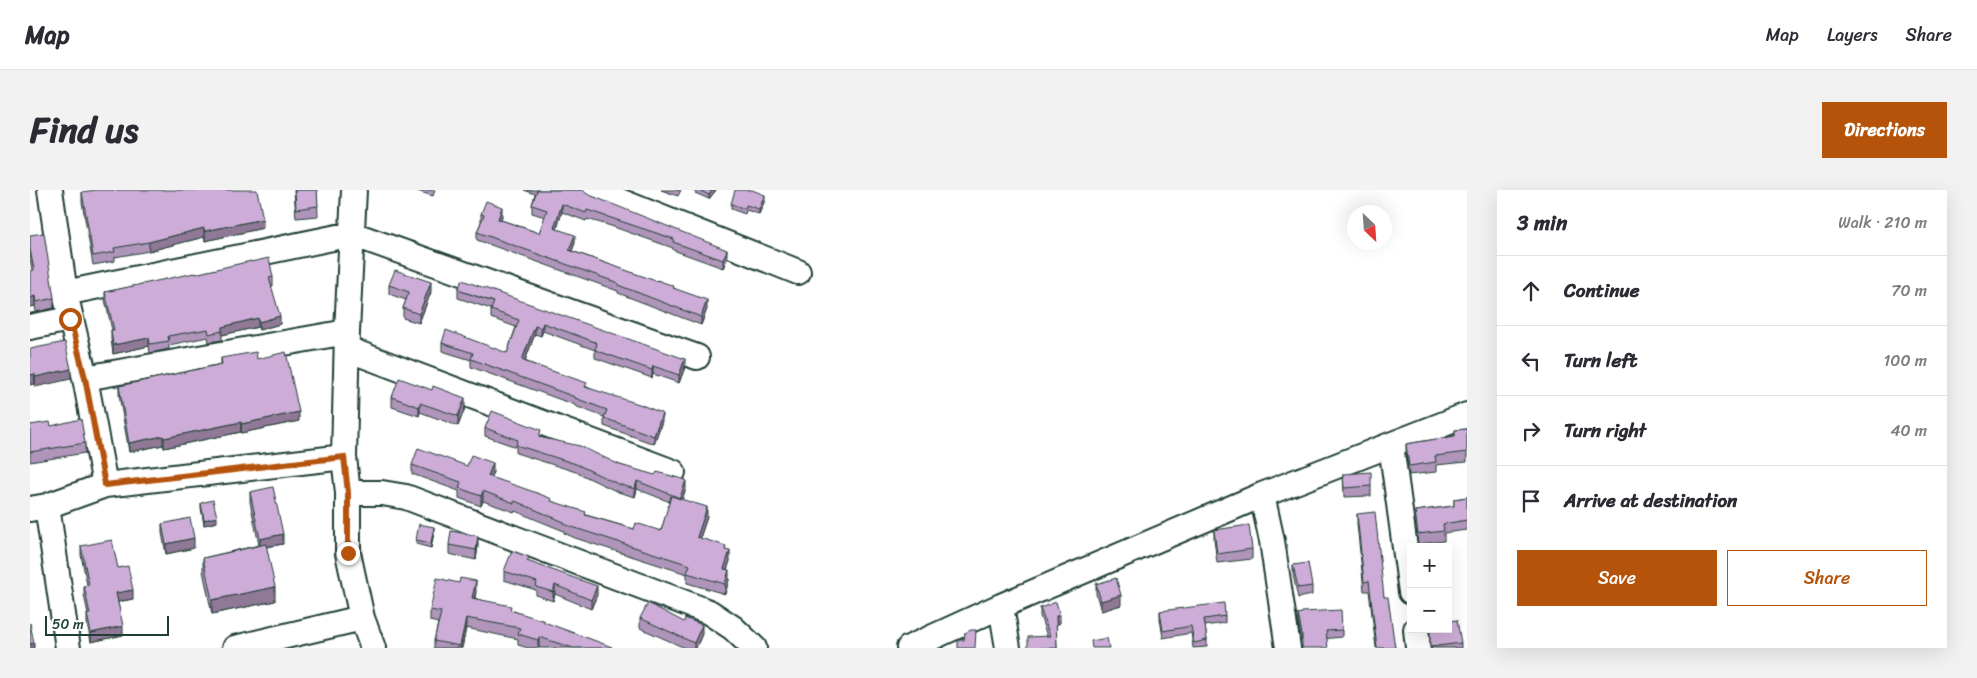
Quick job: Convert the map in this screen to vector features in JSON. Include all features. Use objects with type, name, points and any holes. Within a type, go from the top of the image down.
[{"type":"street","points":[[50,190],[70,319],[85,378],[105,485]]},
{"type":"street","points":[[354,190],[344,457],[348,493],[348,553],[362,618],[373,648]]},
{"type":"street","points":[[592,190],[798,272]]},
{"type":"street","points":[[65,292],[352,234],[696,357]]},
{"type":"street","points":[[30,327],[70,319]]},
{"type":"street","points":[[85,378],[347,340],[673,472]]},
{"type":"street","points":[[909,648],[1001,606],[1262,495],[1467,415]]},
{"type":"street","points":[[1390,445],[1410,588]]},
{"type":"street","points":[[68,648],[38,507],[105,485],[344,457]]},
{"type":"street","points":[[348,493],[394,494],[708,612],[733,628],[754,648]]},
{"type":"street","points":[[1262,495],[1272,541],[1288,648]]},
{"type":"street","points":[[1001,606],[1008,648]]},
{"type":"street","points":[[235,648],[362,618]]},
{"type":"street","points":[[1416,633],[1418,648]]},
{"type":"building","points":[[96,190],[257,190],[263,219],[205,231],[204,228],[149,242],[114,248],[115,252],[93,256],[82,192]]},
{"type":"building","points":[[295,190],[317,190],[318,206],[296,209]]},
{"type":"building","points":[[537,190],[583,190],[587,194],[727,250],[723,260],[673,242],[674,239],[587,210],[586,213],[562,204],[554,228],[575,235],[569,250],[674,286],[673,288],[707,300],[701,317],[618,285],[618,283],[477,232],[484,215],[481,214],[486,201],[502,207],[498,219],[539,233],[547,210],[532,205]]},
{"type":"building","points":[[699,190],[712,190],[709,195]]},
{"type":"building","points":[[735,190],[752,190],[765,195],[759,209],[746,205],[745,209],[731,204]]},
{"type":"building","points":[[44,233],[54,298],[36,302],[35,296],[30,298],[30,271],[34,270],[30,249],[30,235]]},
{"type":"building","points":[[269,258],[273,277],[269,278],[280,316],[259,322],[258,318],[222,327],[222,331],[209,334],[208,329],[168,336],[169,341],[150,344],[149,338],[113,345],[111,330],[114,330],[105,292]]},
{"type":"building","points":[[395,270],[431,282],[419,314],[403,308],[409,292],[389,285]]},
{"type":"building","points":[[462,280],[685,359],[679,375],[653,366],[652,370],[595,350],[597,344],[595,342],[543,323],[541,328],[535,326],[522,360],[587,383],[585,387],[662,413],[654,436],[604,418],[607,410],[471,359],[473,353],[442,343],[446,330],[507,353],[519,320],[491,310],[494,302],[458,290]]},
{"type":"building","points":[[65,342],[71,369],[35,377],[35,374],[30,375],[30,349]]},
{"type":"building","points":[[256,352],[257,359],[286,352],[299,412],[129,443],[119,386],[222,364],[221,358]]},
{"type":"building","points":[[399,378],[432,390],[433,386],[465,398],[458,416],[420,403],[419,407],[392,397]]},
{"type":"building","points":[[492,411],[541,430],[539,437],[580,446],[620,465],[655,475],[657,472],[686,480],[680,498],[637,481],[635,489],[618,484],[576,464],[516,445],[518,440],[485,428]]},
{"type":"building","points":[[81,419],[85,443],[30,452],[30,425],[50,422],[51,426]]},
{"type":"building","points":[[1467,429],[1467,452],[1435,456],[1436,462],[1409,466],[1406,444],[1455,436],[1455,430]]},
{"type":"building","points":[[418,448],[467,466],[471,455],[493,463],[488,476],[537,493],[552,499],[551,501],[586,512],[585,515],[634,529],[636,523],[661,531],[671,496],[707,507],[697,537],[726,546],[725,550],[730,551],[724,569],[729,570],[725,584],[687,573],[690,565],[564,524],[564,522],[515,501],[514,503],[483,491],[481,496],[459,488],[461,482],[412,465]]},
{"type":"building","points":[[1371,472],[1371,486],[1344,488],[1343,474]]},
{"type":"building","points":[[273,487],[283,534],[260,539],[250,492]]},
{"type":"building","points":[[1467,497],[1467,520],[1443,524],[1444,531],[1418,534],[1415,511],[1454,506],[1454,499]]},
{"type":"building","points":[[213,500],[217,517],[204,520],[201,503]]},
{"type":"building","points":[[1375,512],[1384,597],[1388,597],[1395,648],[1377,648],[1369,581],[1364,582],[1357,514]]},
{"type":"building","points":[[190,518],[194,538],[166,544],[162,524]]},
{"type":"building","points":[[419,524],[434,527],[431,543],[416,540]]},
{"type":"building","points":[[1249,525],[1252,549],[1217,554],[1214,530]]},
{"type":"building","points":[[451,531],[478,536],[476,550],[449,545]]},
{"type":"building","points":[[112,540],[118,568],[128,566],[133,590],[116,593],[123,626],[91,633],[87,614],[90,614],[84,586],[89,585],[81,546]]},
{"type":"building","points":[[266,544],[275,587],[212,600],[203,558]]},
{"type":"building","points":[[512,551],[529,557],[527,561],[597,586],[591,600],[555,585],[553,592],[536,587],[537,582],[504,571]]},
{"type":"building","points":[[1308,563],[1312,586],[1298,588],[1293,565]]},
{"type":"building","points":[[437,578],[459,583],[460,578],[476,581],[472,598],[511,606],[510,610],[545,621],[612,647],[573,648],[539,637],[538,640],[518,634],[520,628],[466,618],[460,646],[434,641],[441,612],[430,610]]},
{"type":"building","points":[[1116,578],[1121,595],[1101,601],[1096,584]]},
{"type":"building","points":[[1056,602],[1060,615],[1056,616],[1057,648],[1028,648],[1028,637],[1050,636],[1040,608]]},
{"type":"building","points":[[648,603],[684,622],[685,618],[702,625],[694,643],[640,618]]},
{"type":"building","points":[[1224,603],[1225,616],[1204,619],[1207,640],[1194,643],[1191,626],[1163,631],[1160,611]]},
{"type":"building","points":[[1341,610],[1342,630],[1326,631],[1328,648],[1302,648],[1302,634],[1298,614],[1302,612]]},
{"type":"building","points":[[1457,620],[1461,643],[1430,647],[1430,633],[1452,633],[1452,621]]},
{"type":"building","points":[[30,623],[34,643],[30,644]]},
{"type":"building","points":[[976,630],[975,648],[958,648],[958,640],[964,640],[965,633]]},
{"type":"building","points":[[1107,638],[1109,648],[1092,648],[1091,641]]},
{"type":"route","points":[[70,319],[85,378],[105,485],[344,457],[348,493],[348,553]]}]
